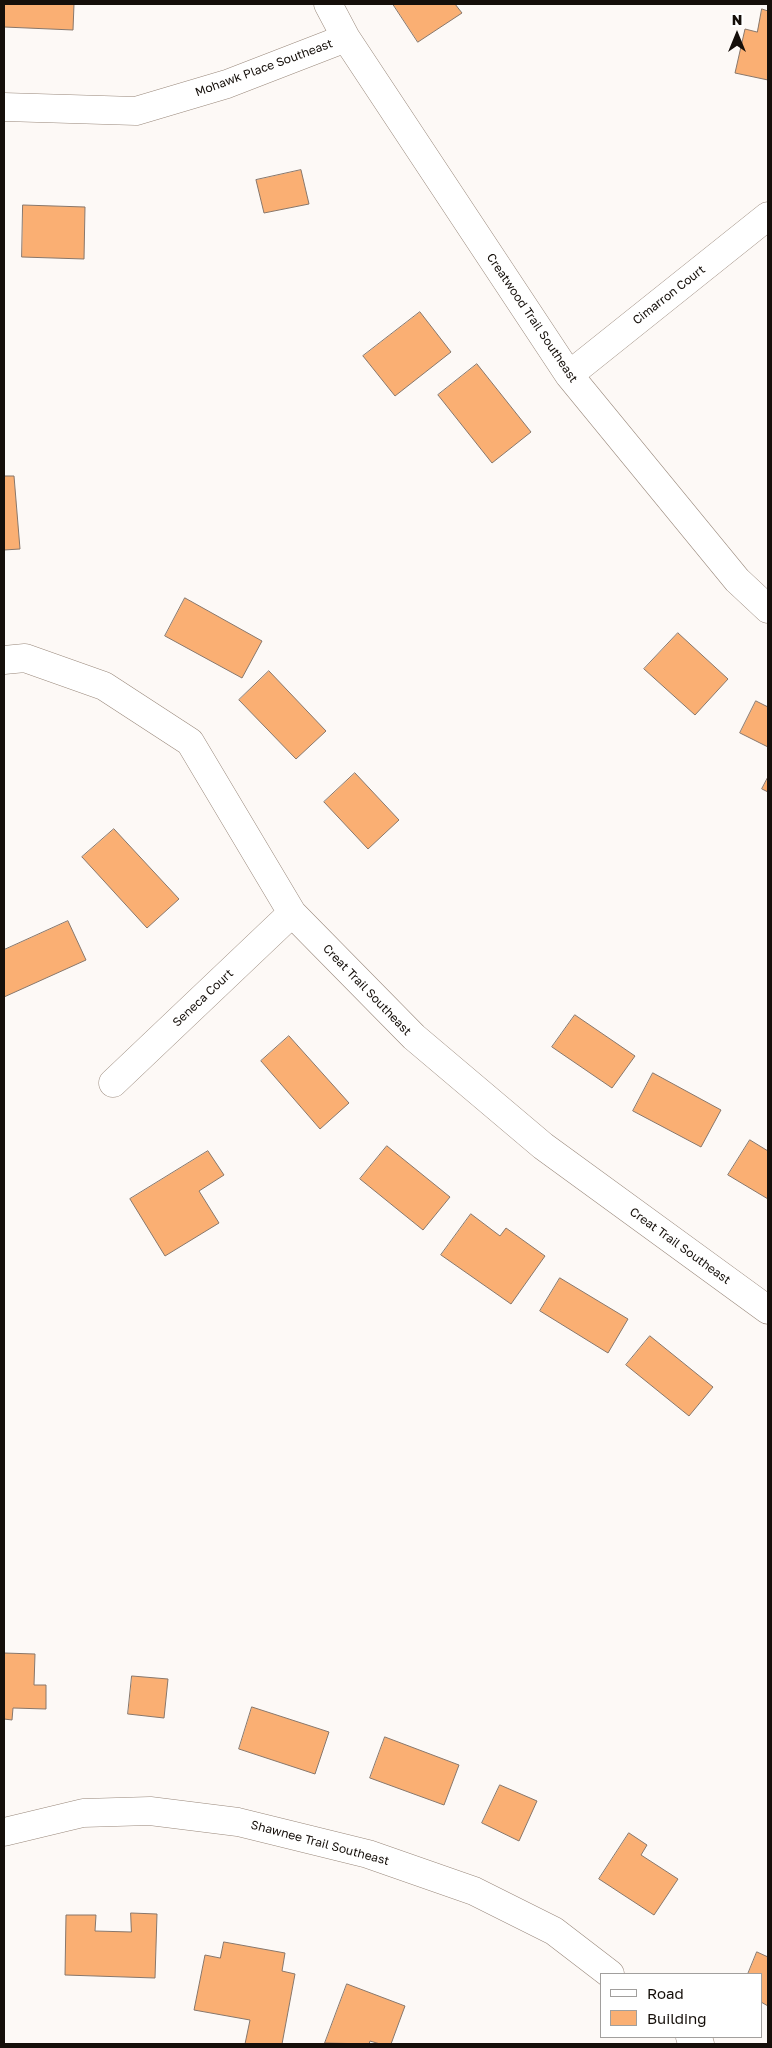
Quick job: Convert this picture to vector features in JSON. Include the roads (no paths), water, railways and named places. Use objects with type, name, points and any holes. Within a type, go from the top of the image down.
[{"type":"street","name":"Creatwood Trail Southeast","points":[[328,4],[346,38],[569,374],[737,580],[768,609]]},
{"type":"street","name":"Mohawk Place Southeast","points":[[4,108],[136,111],[227,84],[346,38]]},
{"type":"street","name":"Cimarron Court","points":[[569,374],[768,216]]},
{"type":"street","name":"Creat Trail Southeast","points":[[4,660],[25,658],[104,686],[190,742],[292,913],[414,1037],[543,1146],[768,1310]]},
{"type":"street","name":"Seneca Court","points":[[113,1083],[292,913]]},
{"type":"street","name":"Shawnee Trail Southeast","points":[[4,1832],[83,1813],[150,1811],[238,1822],[368,1854],[474,1891],[554,1931],[609,1973]]}]
